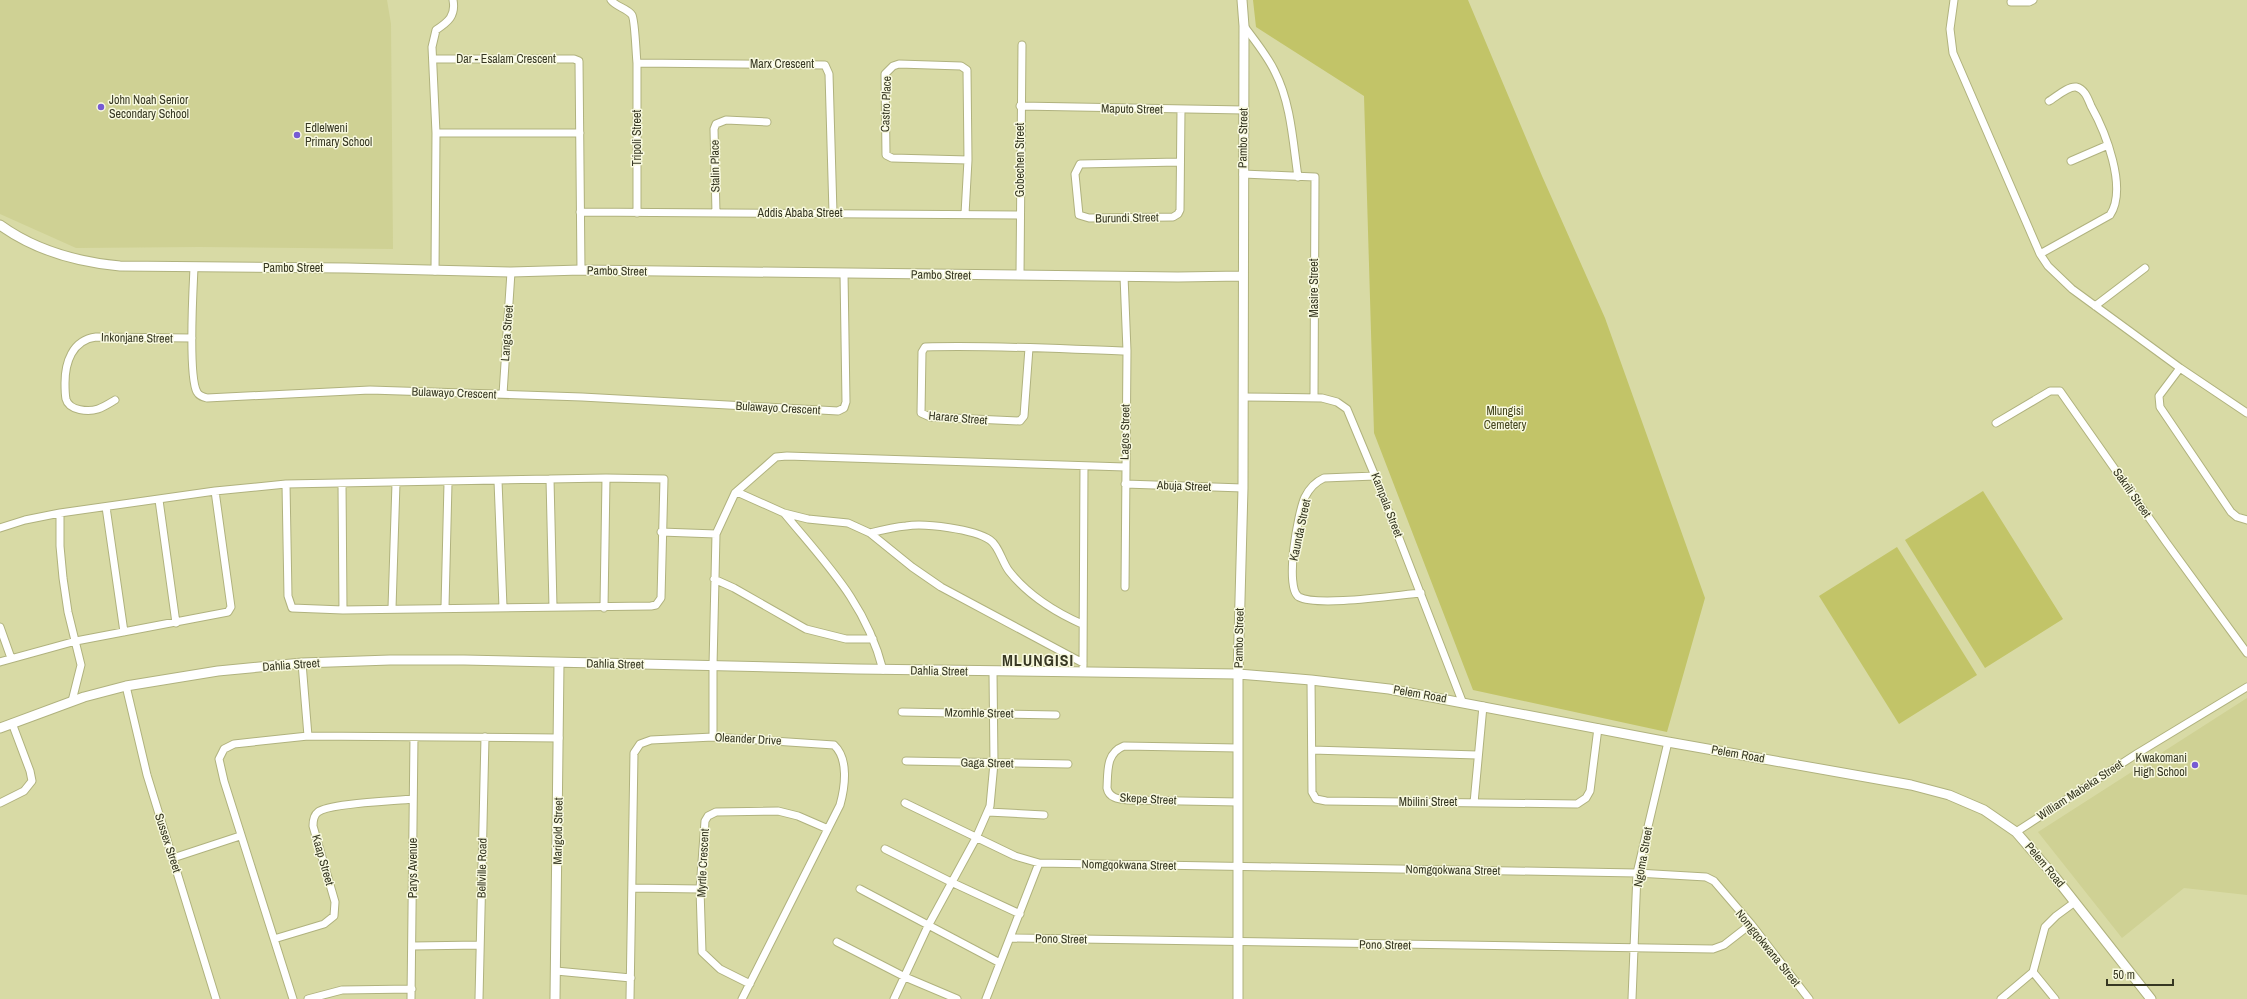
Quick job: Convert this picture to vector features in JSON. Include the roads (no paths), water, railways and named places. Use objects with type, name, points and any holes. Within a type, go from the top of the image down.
[{"type":"street","points":[[435,271],[436,133],[433,36],[436,30],[452,18],[453,0]]},
{"type":"street","name":"Tripoli Street","points":[[611,0],[632,16],[637,63],[637,213]]},
{"type":"street","name":"Pambo Street","points":[[1238,999],[1238,674],[1243,488],[1242,276],[1244,26],[1242,0]]},
{"type":"street","points":[[1954,0],[1950,29],[1952,53],[2040,254],[2058,277],[2095,306],[2180,368],[2247,413]]},
{"type":"street","points":[[2011,2],[2033,0]]},
{"type":"street","points":[[1243,174],[1298,177],[1288,114],[1278,80],[1263,50],[1244,26]]},
{"type":"street","name":"Gobechen Street","points":[[1020,275],[1020,106],[1022,45]]},
{"type":"street","name":"Dar - Esalam Crescent","points":[[433,59],[577,59],[581,64],[581,270]]},
{"type":"street","name":"Marx Crescent","points":[[637,63],[825,65],[829,74],[833,213]]},
{"type":"street","name":"Castro Place","points":[[965,214],[968,160],[967,70],[961,66],[899,64],[888,69],[885,74],[886,155],[892,158],[968,160]]},
{"type":"street","points":[[2040,254],[2111,213],[2114,206],[2116,190],[2108,145],[2101,124],[2081,89],[2072,87],[2049,101]]},
{"type":"street","name":"Maputo Street","points":[[1020,106],[1244,110]]},
{"type":"street","name":"Burundi Street","points":[[1179,162],[1080,164],[1076,174],[1079,215],[1089,218],[1176,216],[1180,210],[1179,162],[1181,110]]},
{"type":"street","name":"Stalin Place","points":[[716,213],[714,129],[716,124],[726,120],[767,122]]},
{"type":"street","points":[[436,133],[580,133]]},
{"type":"street","points":[[2071,161],[2108,145]]},
{"type":"street","name":"Masire Street","points":[[1298,177],[1315,177],[1314,398]]},
{"type":"street","name":"Addis Ababa Street","points":[[580,212],[1020,215]]},
{"type":"street","name":"Pambo Street","points":[[0,225],[38,247],[65,258],[88,263],[120,266],[194,268],[347,268],[510,272],[581,270],[1242,276]]},
{"type":"street","name":"Bulawayo Crescent","points":[[194,268],[192,338],[195,386],[199,394],[207,398],[363,390],[503,394],[838,411],[844,408],[846,402],[844,273]]},
{"type":"street","points":[[2095,306],[2145,268]]},
{"type":"street","name":"Langa Street","points":[[503,394],[510,272]]},
{"type":"street","name":"Lagos Street","points":[[1124,276],[1127,351],[1125,587]]},
{"type":"street","name":"Inkonjane Street","points":[[115,400],[98,410],[74,408],[68,402],[66,398],[65,374],[68,358],[75,348],[83,341],[96,337],[192,338]]},
{"type":"street","name":"Harare Street","points":[[1029,348],[1024,416],[1020,421],[930,417],[921,413],[922,352],[925,347],[1029,348],[1127,351]]},
{"type":"street","points":[[2180,368],[2159,396],[2160,407],[2231,512],[2237,517],[2247,520]]},
{"type":"street","name":"Sakrili Street","points":[[1996,423],[2050,391],[2060,391],[2247,654]]},
{"type":"street","name":"Kampala Street","points":[[1243,397],[1314,398],[1336,402],[1347,409],[1421,593],[1462,702]]},
{"type":"street","points":[[713,738],[714,579],[716,534],[724,513],[737,492],[757,472],[780,456],[1125,467]]},
{"type":"street","points":[[1083,668],[1082,624],[1084,466]]},
{"type":"street","name":"Kaunda Street","points":[[1375,476],[1324,478],[1317,482],[1308,493],[1301,510],[1292,565],[1291,576],[1294,592],[1301,598],[1345,600],[1421,593]]},
{"type":"street","points":[[604,608],[606,478]]},
{"type":"street","points":[[0,528],[25,520],[60,513],[215,491],[286,484],[448,483],[606,478],[664,479],[661,532],[660,598],[658,603],[651,606],[604,608],[504,607],[343,610],[295,609],[290,606],[288,596],[286,484]]},
{"type":"street","points":[[550,479],[553,607]]},
{"type":"street","points":[[498,481],[504,607]]},
{"type":"street","points":[[342,483],[343,610]]},
{"type":"street","points":[[392,608],[396,483]]},
{"type":"street","points":[[445,608],[448,483]]},
{"type":"street","name":"Abuja Street","points":[[1125,484],[1243,488]]},
{"type":"street","points":[[0,662],[76,641],[223,615],[230,611],[215,491]]},
{"type":"street","points":[[737,492],[784,513],[808,519],[848,523],[870,532],[912,567],[941,587],[1083,668]]},
{"type":"street","points":[[159,500],[176,623]]},
{"type":"street","points":[[106,507],[124,632]]},
{"type":"street","points":[[60,513],[60,546],[63,578],[81,665],[72,701]]},
{"type":"street","points":[[784,513],[856,602],[873,639],[883,670]]},
{"type":"street","points":[[870,532],[914,525],[950,529],[984,536],[993,543],[1005,566],[1021,585],[1065,616],[1082,624]]},
{"type":"street","points":[[661,532],[716,534]]},
{"type":"street","points":[[714,579],[734,588],[806,628],[846,639],[873,639]]},
{"type":"street","points":[[0,627],[11,658]]},
{"type":"street","name":"Dahlia Street","points":[[0,728],[72,701],[126,686],[218,671],[302,663],[390,660],[993,672],[1083,668],[1238,674]]},
{"type":"street","points":[[302,663],[308,736]]},
{"type":"street","name":"Marigold Street","points":[[555,999],[559,663]]},
{"type":"street","points":[[894,999],[928,926],[976,838],[988,812],[991,799],[994,763],[993,672]]},
{"type":"street","name":"Pelem Road","points":[[1238,674],[1311,680],[1389,689],[1932,790],[1984,810],[2016,832],[2075,902],[2151,999]]},
{"type":"street","name":"Mbilini Street","points":[[1311,680],[1312,792],[1313,796],[1321,800],[1574,804],[1582,802],[1590,791],[1598,728]]},
{"type":"street","name":"Sussex Street","points":[[126,686],[146,775],[216,999]]},
{"type":"street","name":"William Mabeka Street","points":[[2016,832],[2138,753],[2247,687]]},
{"type":"street","points":[[1474,803],[1477,755],[1483,706]]},
{"type":"street","name":"Mzomhle Street","points":[[902,712],[1056,715]]},
{"type":"street","points":[[0,803],[24,791],[32,781],[30,771],[12,723]]},
{"type":"street","points":[[294,999],[240,836],[220,767],[219,759],[224,749],[234,744],[308,736],[559,738]]},
{"type":"street","name":"Parys Avenue","points":[[411,999],[413,946],[414,737]]},
{"type":"street","name":"Bellville Road","points":[[479,999],[485,737]]},
{"type":"street","name":"Oleander Drive","points":[[630,999],[634,754],[637,747],[651,740],[713,738],[834,745],[843,761],[844,780],[840,805],[769,942],[742,999]]},
{"type":"street","name":"Ngoma Street","points":[[1632,999],[1637,873],[1668,742]]},
{"type":"street","name":"Skepe Street","points":[[1238,748],[1124,746],[1116,749],[1109,759],[1107,788],[1108,792],[1114,797],[1128,800],[1238,802]]},
{"type":"street","points":[[1312,750],[1477,755]]},
{"type":"street","name":"Gaga Street","points":[[906,761],[1068,764]]},
{"type":"street","name":"Kaap Street","points":[[274,940],[324,924],[334,916],[335,902],[313,826],[313,820],[318,812],[324,808],[413,799]]},
{"type":"street","name":"Nomgqokwana Street","points":[[905,803],[976,838],[1022,858],[1039,863],[1637,873],[1710,878],[1751,924],[1809,999]]},
{"type":"street","name":"Myrtle Crescent","points":[[750,984],[720,970],[702,952],[700,889],[706,821],[708,816],[716,812],[778,810],[798,816],[828,829]]},
{"type":"street","points":[[988,812],[1044,815]]},
{"type":"street","points":[[173,858],[240,836]]},
{"type":"street","points":[[885,849],[1020,914]]},
{"type":"street","points":[[986,999],[1039,863]]},
{"type":"street","points":[[632,888],[700,889]]},
{"type":"street","points":[[860,889],[1000,963]]},
{"type":"street","points":[[2002,999],[2033,972],[2045,927],[2056,916],[2075,902]]},
{"type":"street","name":"Pono Street","points":[[1010,938],[1717,948],[1751,924]]},
{"type":"street","points":[[837,942],[905,977],[957,999]]},
{"type":"street","points":[[413,946],[480,945]]},
{"type":"street","points":[[556,972],[631,978]]},
{"type":"street","points":[[2033,972],[2055,999]]},
{"type":"street","points":[[308,999],[342,990],[412,989]]},
{"type":"place","name":"John Noah Senior Secondary School","points":[[101,107]]},
{"type":"place","name":"Edlelweni Primary School","points":[[297,135]]},
{"type":"place","name":"Kwakomani High School","points":[[2195,765]]},
{"type":"district","name":"MLUNGISI","points":[[1038,660]]},
{"type":"park label","name":"Mlungisi Cemetery","points":[[1505,418]]}]
